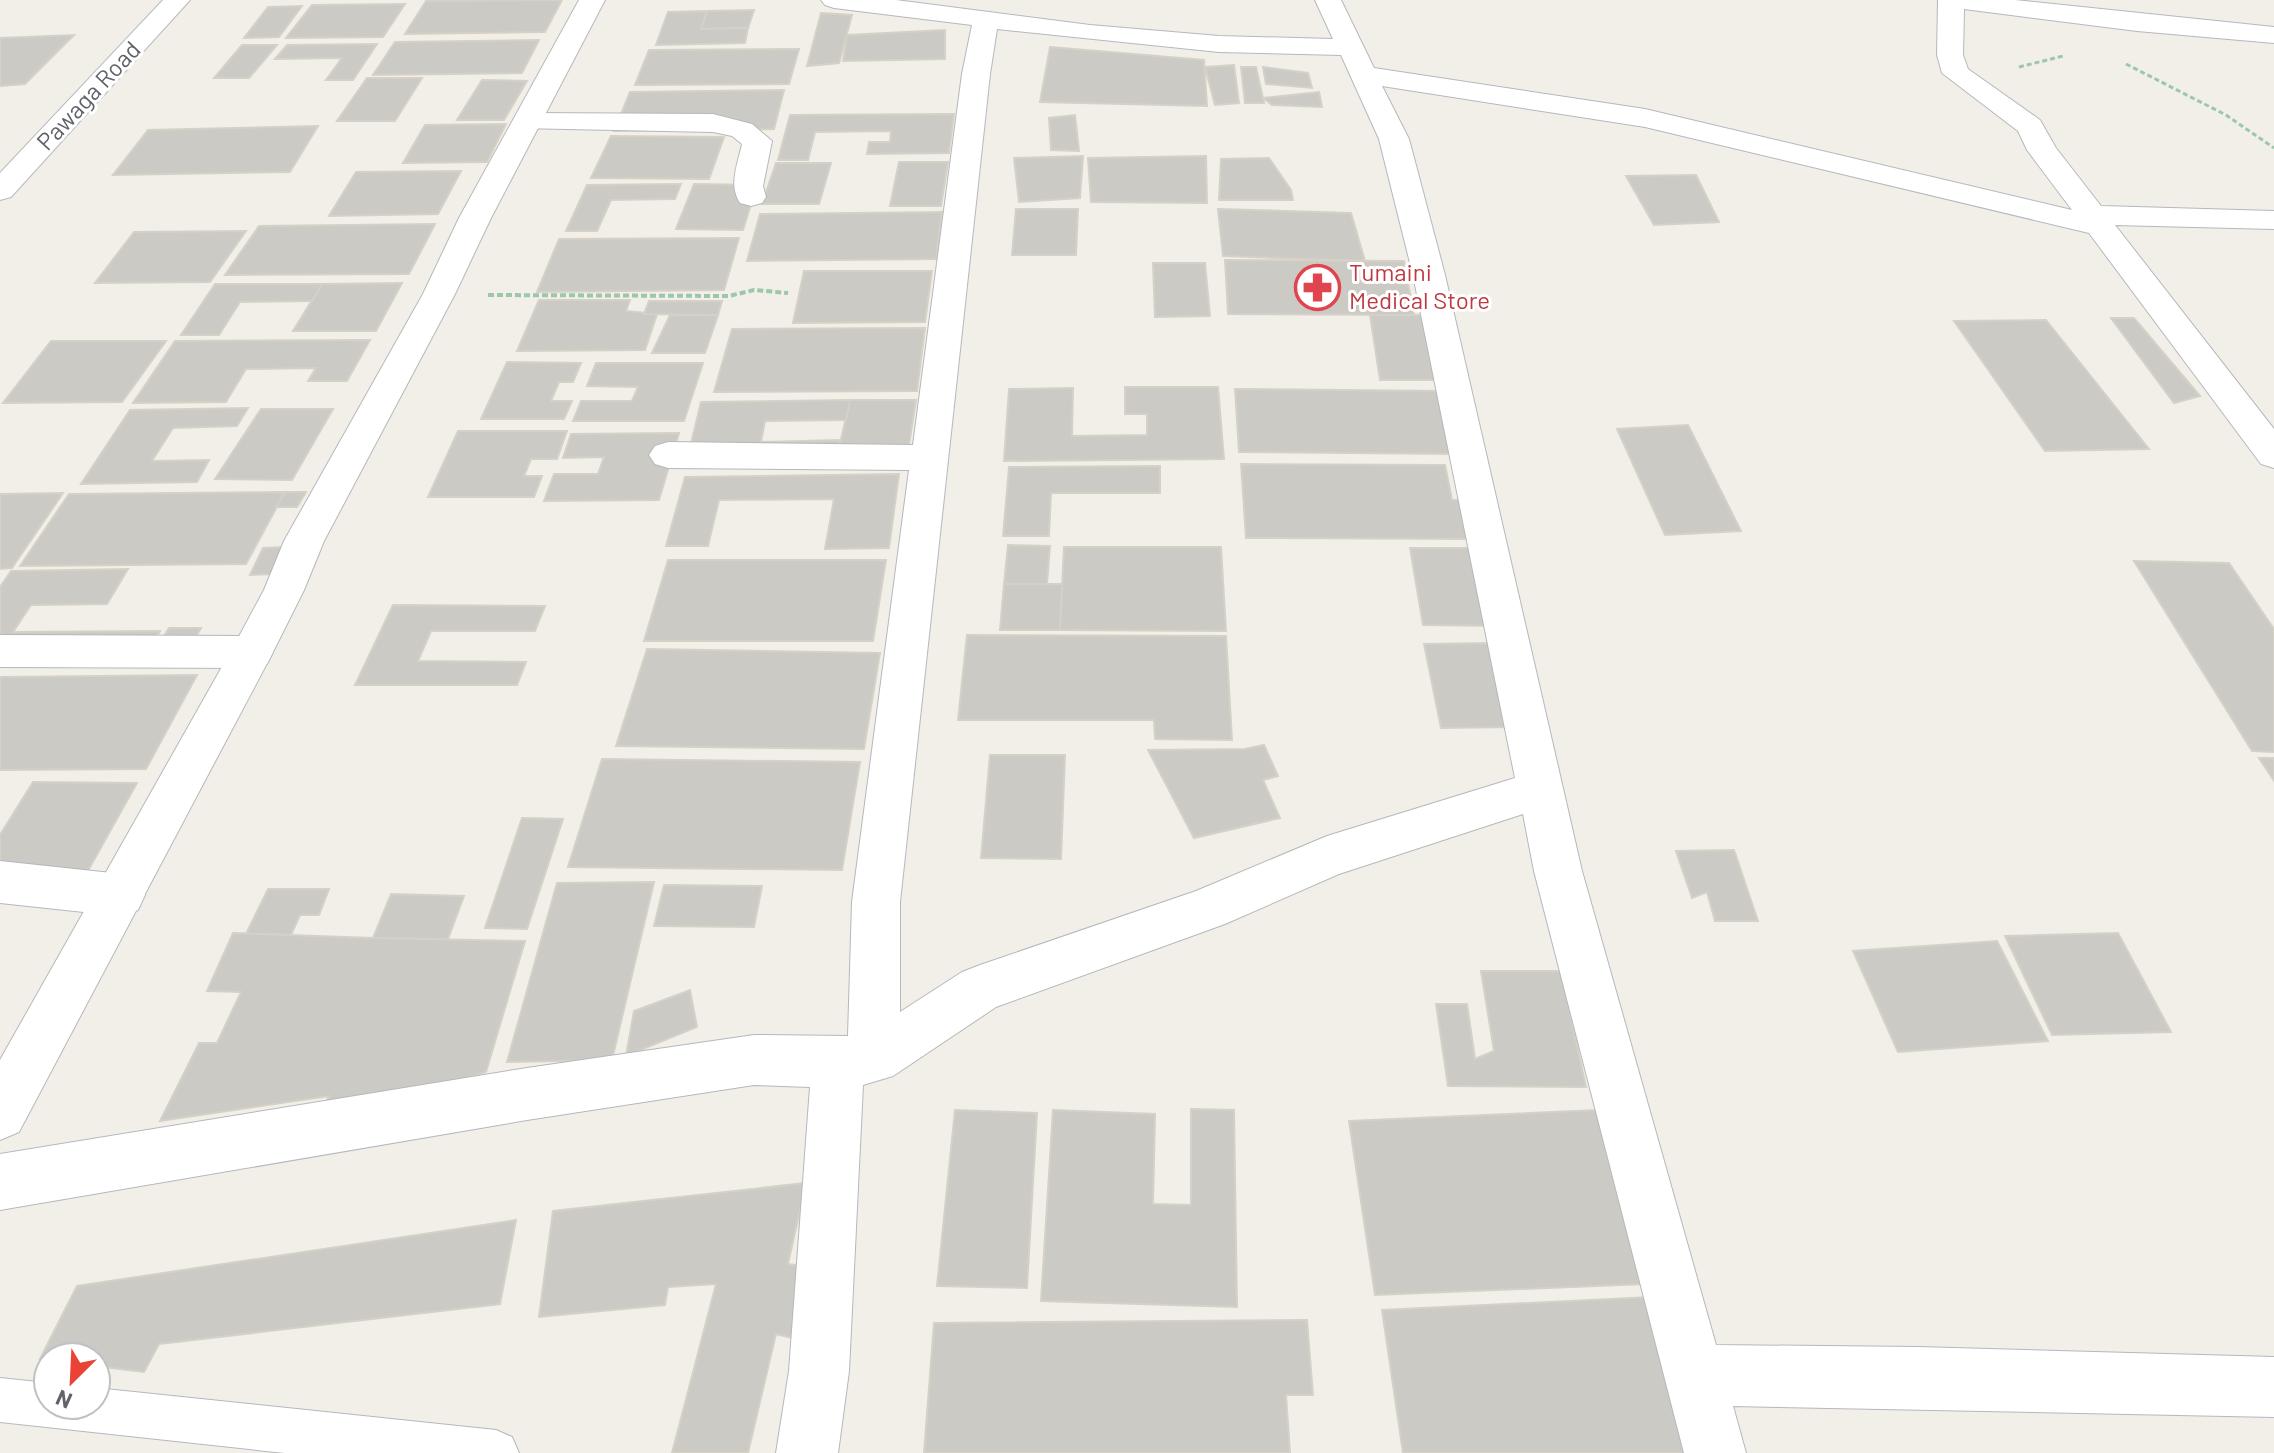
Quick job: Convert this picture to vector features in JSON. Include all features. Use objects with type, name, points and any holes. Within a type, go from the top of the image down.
[{"type":"street","name":"Pawaga Road","points":[[0,191],[177,0]]},
{"type":"street","points":[[0,1113],[252,652],[284,590],[304,541],[439,294],[475,218],[592,0]]},
{"type":"street","points":[[834,0],[1198,43],[1287,48],[1645,118],[2097,221],[2274,220]]},
{"type":"street","points":[[1328,0],[1354,61],[1394,139],[1429,275],[1558,871],[1715,1453]]},
{"type":"street","points":[[2274,35],[2137,23],[2028,4],[1952,0],[1950,55],[1956,73],[2030,126],[2042,150],[2274,455]]},
{"type":"street","points":[[807,1453],[976,74],[986,18]]},
{"type":"street","points":[[528,122],[713,123],[742,130],[757,141],[748,186],[751,197]]},
{"type":"street","points":[[668,455],[929,458]]},
{"type":"street","points":[[0,651],[252,652]]},
{"type":"street","points":[[0,1182],[527,1094],[754,1060],[856,1061],[980,989],[1208,909],[1327,857],[1540,789]]},
{"type":"street","points":[[0,882],[121,895]]},
{"type":"street","points":[[1694,1375],[1918,1377],[2274,1387]]},
{"type":"lane","points":[[0,1400],[496,1453]]},
{"type":"path","points":[[2068,12],[2097,45],[2124,63],[2226,115],[2274,148]]},
{"type":"path","points":[[1981,91],[2022,66],[2097,45]]},
{"type":"path","points":[[439,294],[729,296],[754,290],[788,293]]},
{"type":"building","points":[[562,0],[545,32],[405,34],[426,1]]},
{"type":"building","points":[[405,4],[383,37],[286,38],[312,5]]},
{"type":"building","points":[[302,6],[279,37],[244,38],[268,7]]},
{"type":"building","points":[[754,10],[748,28],[701,29],[707,11]]},
{"type":"building","points":[[707,11],[701,29],[748,28],[745,43],[656,45],[668,12]]},
{"type":"building","points":[[821,13],[852,15],[839,63],[807,66]]},
{"type":"building","points":[[945,30],[945,59],[843,61],[847,35]]},
{"type":"building","points":[[74,35],[25,84],[0,86],[0,38]]},
{"type":"building","points":[[539,40],[522,73],[373,75],[395,42]]},
{"type":"building","points":[[377,44],[353,80],[326,80],[342,58],[275,59],[287,45]]},
{"type":"building","points":[[242,45],[277,45],[249,78],[214,78]]},
{"type":"building","points":[[1050,47],[1204,60],[1207,106],[1040,102]]},
{"type":"building","points":[[799,49],[789,84],[635,85],[649,50]]},
{"type":"building","points":[[1234,65],[1239,103],[1215,105],[1205,67]]},
{"type":"building","points":[[1241,67],[1256,67],[1264,103],[1245,103]]},
{"type":"building","points":[[1263,67],[1308,73],[1312,88],[1266,84]]},
{"type":"building","points":[[367,78],[422,78],[395,121],[337,121]]},
{"type":"building","points":[[482,80],[527,81],[504,120],[457,120]]},
{"type":"building","points":[[784,90],[774,129],[614,131],[630,92]]},
{"type":"building","points":[[1319,92],[1322,107],[1272,105],[1263,98]]},
{"type":"building","points":[[954,114],[949,153],[867,154],[869,142],[890,142],[891,131],[815,132],[808,160],[778,160],[790,115]]},
{"type":"building","points":[[1075,115],[1079,151],[1051,150],[1049,118]]},
{"type":"building","points":[[506,124],[487,162],[403,163],[425,125]]},
{"type":"building","points":[[318,126],[290,172],[113,175],[148,130]]},
{"type":"building","points":[[611,136],[724,137],[709,179],[591,178]]},
{"type":"building","points":[[1083,156],[1080,198],[1019,202],[1014,158]]},
{"type":"building","points":[[1206,156],[1207,203],[1091,202],[1088,158]]},
{"type":"building","points":[[1269,158],[1291,190],[1293,200],[1219,200],[1221,159]]},
{"type":"building","points":[[899,162],[948,162],[941,206],[890,206]]},
{"type":"building","points":[[776,163],[831,163],[819,204],[762,204]]},
{"type":"building","points":[[461,171],[438,214],[329,216],[356,172]]},
{"type":"building","points":[[1696,175],[1719,222],[1654,225],[1626,176]]},
{"type":"building","points":[[681,184],[675,199],[611,200],[597,231],[566,231],[587,185]]},
{"type":"building","points":[[694,184],[757,185],[743,230],[676,229]]},
{"type":"building","points":[[1016,209],[1078,209],[1076,255],[1012,255]]},
{"type":"building","points":[[1218,209],[1351,213],[1365,261],[1223,256]]},
{"type":"building","points":[[942,212],[936,259],[747,261],[760,214]]},
{"type":"building","points":[[435,224],[409,274],[225,275],[259,226]]},
{"type":"building","points":[[246,231],[210,282],[95,283],[134,232]]},
{"type":"building","points":[[739,238],[724,290],[537,292],[559,239]]},
{"type":"building","name":"Tumaini Medical Store","points":[[1225,260],[1404,261],[1414,315],[1228,314]]},
{"type":"building","points":[[1153,263],[1205,263],[1210,316],[1155,317]]},
{"type":"building","points":[[804,271],[932,271],[925,322],[793,323]]},
{"type":"building","points":[[402,283],[376,331],[293,331],[322,284]]},
{"type":"building","points":[[215,284],[322,284],[312,301],[240,302],[219,335],[181,335]]},
{"type":"building","points":[[539,300],[630,300],[626,311],[657,314],[645,350],[517,351]]},
{"type":"building","points":[[649,301],[722,301],[718,315],[644,314]]},
{"type":"building","points":[[670,315],[718,315],[705,353],[652,353]]},
{"type":"building","points":[[1370,315],[1430,315],[1435,380],[1380,380]]},
{"type":"building","points":[[2111,318],[2134,318],[2200,396],[2174,403]]},
{"type":"building","points":[[2046,320],[2149,449],[2045,451],[1954,321]]},
{"type":"building","points":[[925,328],[917,391],[714,392],[732,329]]},
{"type":"building","points":[[370,340],[347,381],[308,381],[316,368],[246,369],[226,402],[133,403],[175,341]]},
{"type":"building","points":[[51,341],[166,341],[122,402],[3,403]]},
{"type":"building","points":[[507,362],[581,363],[573,382],[559,382],[551,401],[572,401],[564,419],[481,419]]},
{"type":"building","points":[[596,363],[703,363],[684,421],[573,421],[581,401],[632,401],[638,387],[587,386]]},
{"type":"building","points":[[1125,387],[1218,387],[1224,459],[1004,461],[1009,389],[1073,388],[1072,436],[1147,435],[1147,414],[1125,414]]},
{"type":"building","points":[[1235,389],[1442,391],[1455,454],[1239,452]]},
{"type":"building","points":[[850,400],[916,400],[907,458],[837,457]]},
{"type":"building","points":[[850,400],[846,420],[765,421],[761,442],[840,440],[837,457],[687,460],[701,402]]},
{"type":"building","points":[[248,408],[237,426],[173,428],[152,461],[209,460],[197,482],[81,484],[130,410]]},
{"type":"building","points":[[261,409],[333,409],[292,480],[215,479]]},
{"type":"building","points":[[1688,425],[1741,531],[1665,535],[1617,429]]},
{"type":"building","points":[[458,431],[567,431],[557,459],[531,459],[524,476],[542,476],[534,497],[428,497]]},
{"type":"building","points":[[679,433],[659,500],[544,501],[554,474],[598,474],[604,457],[563,458],[571,434]]},
{"type":"building","points":[[1241,464],[1445,465],[1452,500],[1466,500],[1474,539],[1246,538]]},
{"type":"building","points":[[1160,466],[1160,493],[1051,493],[1049,536],[1003,536],[1009,467]]},
{"type":"building","points":[[899,474],[889,548],[825,549],[834,499],[719,500],[708,546],[666,546],[685,477]]},
{"type":"building","points":[[285,492],[246,564],[20,566],[69,494]]},
{"type":"building","points":[[285,492],[306,492],[297,507],[276,507]]},
{"type":"building","points":[[63,493],[12,568],[0,569],[0,494]]},
{"type":"building","points":[[1008,545],[1050,546],[1047,584],[1004,584]]},
{"type":"building","points":[[285,547],[273,574],[250,575],[263,548]]},
{"type":"building","points":[[1064,547],[1221,547],[1226,631],[1060,630]]},
{"type":"building","points":[[1410,548],[1483,548],[1499,626],[1423,625]]},
{"type":"building","points":[[668,560],[886,560],[873,641],[644,641]]},
{"type":"building","points":[[2134,561],[2229,563],[2274,629],[2274,752],[2252,751]]},
{"type":"building","points":[[128,569],[107,604],[31,605],[13,632],[160,631],[145,658],[0,659],[0,587],[11,571]]},
{"type":"building","points":[[1004,584],[1062,584],[1060,630],[1000,630]]},
{"type":"building","points":[[393,605],[545,606],[535,631],[431,631],[418,661],[526,662],[517,685],[355,685]]},
{"type":"building","points":[[169,628],[201,628],[188,651],[154,652]]},
{"type":"building","points":[[967,635],[1226,636],[1232,740],[1155,739],[1154,720],[958,720]]},
{"type":"building","points":[[1495,643],[1516,727],[1441,728],[1424,644]]},
{"type":"building","points":[[647,649],[880,653],[864,749],[616,746]]},
{"type":"building","points":[[197,675],[146,769],[0,770],[0,677]]},
{"type":"building","points":[[1264,745],[1278,776],[1263,780],[1280,818],[1194,838],[1148,750],[1245,749]]},
{"type":"building","points":[[990,755],[1065,755],[1061,859],[981,858]]},
{"type":"building","points":[[2259,758],[2274,758],[2274,781]]},
{"type":"building","points":[[602,759],[860,762],[842,870],[568,867]]},
{"type":"building","points":[[33,782],[137,783],[80,885],[0,884],[0,835]]},
{"type":"building","points":[[522,818],[563,819],[527,929],[485,928]]},
{"type":"building","points":[[1734,850],[1758,921],[1715,921],[1707,892],[1692,898],[1676,851]]},
{"type":"building","points":[[654,882],[612,1060],[507,1062],[557,883]]},
{"type":"building","points":[[664,885],[762,886],[754,927],[654,926]]},
{"type":"building","points":[[268,889],[329,889],[319,915],[300,915],[291,935],[246,934]]},
{"type":"building","points":[[391,894],[464,896],[448,939],[373,938]]},
{"type":"building","points":[[233,933],[525,941],[486,1072],[315,1124],[329,1096],[160,1121],[199,1043],[217,1043],[241,992],[207,991]]},
{"type":"building","points":[[2118,933],[2171,1032],[2052,1035],[2005,936]]},
{"type":"building","points":[[1997,941],[2048,1041],[1898,1052],[1853,951]]},
{"type":"building","points":[[1481,971],[1561,971],[1586,1087],[1448,1086],[1436,1004],[1467,1004],[1475,1059],[1494,1051]]},
{"type":"building","points":[[690,990],[697,1027],[626,1056],[634,1011]]},
{"type":"building","points":[[1191,1109],[1234,1110],[1237,1307],[1041,1301],[1053,1110],[1155,1114],[1153,1204],[1191,1205]]},
{"type":"building","points":[[955,1110],[1037,1113],[1027,1288],[937,1286]]},
{"type":"building","points":[[1598,1110],[1644,1284],[1375,1295],[1349,1121]]},
{"type":"building","points":[[806,1183],[788,1264],[804,1266],[792,1338],[776,1334],[748,1453],[672,1453],[716,1284],[668,1287],[665,1305],[539,1317],[553,1211]]},
{"type":"building","points":[[516,1220],[500,1304],[159,1344],[144,1372],[112,1368],[112,1341],[49,1341],[77,1286]]},
{"type":"building","points":[[1651,1297],[1693,1453],[1403,1453],[1382,1310]]},
{"type":"building","points":[[1307,1320],[1313,1395],[1286,1395],[1290,1453],[924,1453],[934,1323]]},
{"type":"place","name":"Tumaini Medical Store","points":[[1318,287]]}]
